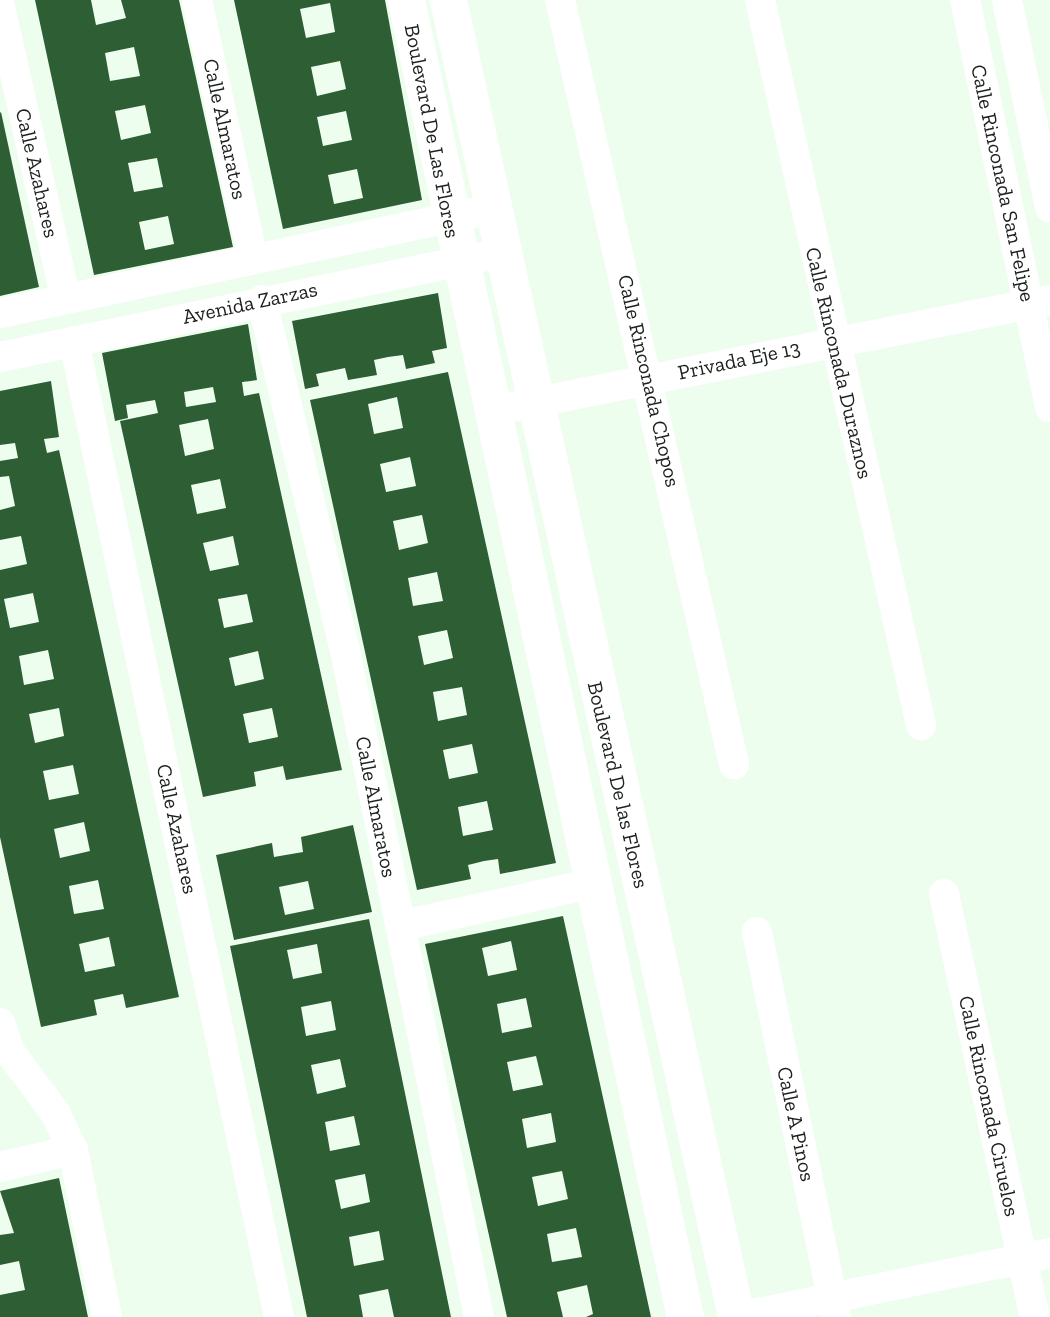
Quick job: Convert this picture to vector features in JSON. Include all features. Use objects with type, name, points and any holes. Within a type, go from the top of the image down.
[{"type":"street","name":"Calle Almaratos","points":[[197,0],[253,259]]},
{"type":"street","name":"Boulevard De Las Flores","points":[[406,0],[458,261]]},
{"type":"street","name":"Boulevard De Las Flores","points":[[447,0],[501,253]]},
{"type":"street","name":"Calle Rinconada Chopos","points":[[561,0],[650,379],[734,764]]},
{"type":"street","name":"Calle Rinconada Duraznos","points":[[760,0],[832,340],[921,725]]},
{"type":"street","name":"Calle Rinconada San Felipe","points":[[965,0],[1039,302],[1050,407]]},
{"type":"street","name":"Calle Rinconada San Felipe","points":[[1007,0],[1040,106],[1050,208]]},
{"type":"street","name":"Calle Azahares","points":[[0,7],[66,299]]},
{"type":"street","name":"Avenida Zarzas","points":[[0,313],[492,209]]},
{"type":"street","name":"Avenida Zarzas","points":[[0,357],[262,300],[501,253]]},
{"type":"street","name":"Boulevard De las Flores","points":[[501,253],[532,402],[738,1317]]},
{"type":"street","name":"Boulevard De las Flores","points":[[458,261],[492,411],[589,884],[685,1317]]},
{"type":"street","points":[[151,281],[160,322]]},
{"type":"street","name":"Calle Almaratos","points":[[262,300],[345,650],[479,1317]]},
{"type":"street","name":"Privada Eje 13","points":[[492,411],[832,340],[1039,302]]},
{"type":"street","name":"Calle Azahares","points":[[74,341],[279,1317]]},
{"type":"street","points":[[400,926],[589,884]]},
{"type":"street","name":"Calle Rinconada Ciruelos","points":[[944,894],[1036,1255],[1035,1317]]},
{"type":"street","name":"Calle A Pinos","points":[[757,932],[834,1307]]},
{"type":"street","points":[[0,1023],[10,1052],[56,1114],[73,1150],[107,1317]]},
{"type":"street","points":[[0,1167],[73,1150]]},
{"type":"street","points":[[738,1317],[834,1307],[1036,1255]]},
{"type":"building","points":[[35,0],[91,0],[96,25],[126,18],[121,0],[179,0],[233,247],[94,275]],"holes":[[[134,47],[140,76],[110,81],[105,53]],[[145,105],[151,133],[121,140],[115,111]],[[157,158],[163,187],[134,192],[128,163]],[[168,216],[174,244],[145,250],[139,222]]]},
{"type":"building","points":[[234,0],[385,0],[422,200],[283,229]],"holes":[[[330,3],[335,32],[306,38],[300,9]],[[340,61],[346,89],[317,96],[311,67]],[[346,111],[352,140],[323,146],[317,117]],[[357,169],[363,198],[334,204],[328,175]]]},
{"type":"building","points":[[0,113],[39,287],[0,296]]},
{"type":"building","points":[[438,293],[447,348],[432,351],[435,363],[406,369],[403,355],[388,357],[374,360],[377,375],[348,380],[345,368],[316,374],[319,386],[305,389],[292,321]]},
{"type":"building","points":[[248,324],[257,380],[242,382],[244,396],[259,393],[342,770],[286,780],[283,766],[254,772],[256,786],[203,797],[120,421],[158,413],[155,400],[126,405],[128,418],[115,421],[102,353]],"holes":[[[213,387],[216,402],[186,407],[184,392]],[[208,419],[214,449],[185,456],[179,425]],[[220,479],[226,508],[197,514],[191,485]],[[233,536],[239,565],[210,571],[203,543]],[[247,594],[253,622],[224,628],[218,599]],[[258,651],[264,679],[235,686],[229,658]],[[272,708],[278,737],[249,743],[243,714]]]},
{"type":"building","points":[[448,372],[556,863],[500,874],[498,859],[484,861],[468,865],[471,879],[417,890],[310,400]],"holes":[[[397,397],[403,428],[374,434],[368,404]],[[410,457],[416,486],[386,492],[380,464]],[[422,515],[428,543],[399,550],[393,521]],[[437,572],[443,601],[413,606],[408,578]],[[447,630],[453,658],[424,665],[418,636]],[[462,687],[467,715],[438,721],[433,692]],[[472,744],[478,773],[449,779],[443,750]],[[487,801],[493,830],[463,836],[458,807]]]},
{"type":"building","points":[[51,381],[59,437],[44,439],[47,453],[59,450],[179,997],[126,1008],[123,994],[94,1000],[97,1015],[41,1027],[0,837],[0,570],[27,564],[21,536],[0,540],[0,510],[15,506],[9,476],[0,477],[0,461],[18,458],[15,443],[0,445],[0,391]],"holes":[[[33,593],[39,622],[10,628],[4,599]],[[48,650],[54,679],[24,685],[19,656]],[[59,708],[64,736],[35,743],[29,714]],[[73,765],[79,794],[49,800],[43,771]],[[84,822],[90,851],[60,858],[54,829]],[[98,880],[104,909],[74,914],[69,886]],[[109,937],[115,966],[85,972],[79,944]]]},
{"type":"building","points":[[353,825],[372,912],[234,940],[216,855],[272,843],[274,857],[303,852],[301,837]],"holes":[[[308,881],[314,909],[285,915],[279,887]]]},
{"type":"building","points":[[563,916],[651,1317],[586,1317],[593,1314],[587,1285],[557,1292],[563,1317],[507,1317],[425,944]],"holes":[[[511,941],[517,970],[488,976],[482,948]],[[526,998],[532,1027],[502,1033],[497,1004]],[[536,1056],[543,1085],[513,1091],[507,1062]],[[551,1113],[556,1142],[527,1148],[522,1119]],[[562,1171],[568,1199],[538,1206],[532,1177]],[[576,1228],[582,1257],[552,1262],[547,1234]]]},
{"type":"building","points":[[369,919],[451,1317],[394,1317],[388,1289],[359,1295],[363,1317],[307,1317],[230,946]],"holes":[[[317,944],[322,973],[293,979],[287,950]],[[331,1001],[336,1030],[306,1036],[301,1007]],[[340,1059],[346,1087],[317,1094],[311,1065]],[[354,1116],[360,1145],[330,1151],[325,1122]],[[365,1174],[370,1202],[341,1209],[335,1180]],[[379,1231],[384,1260],[354,1266],[349,1237]]]},
{"type":"building","points":[[59,1178],[88,1317],[0,1317],[0,1295],[25,1290],[19,1261],[0,1265],[0,1235],[14,1233],[0,1191]]}]
